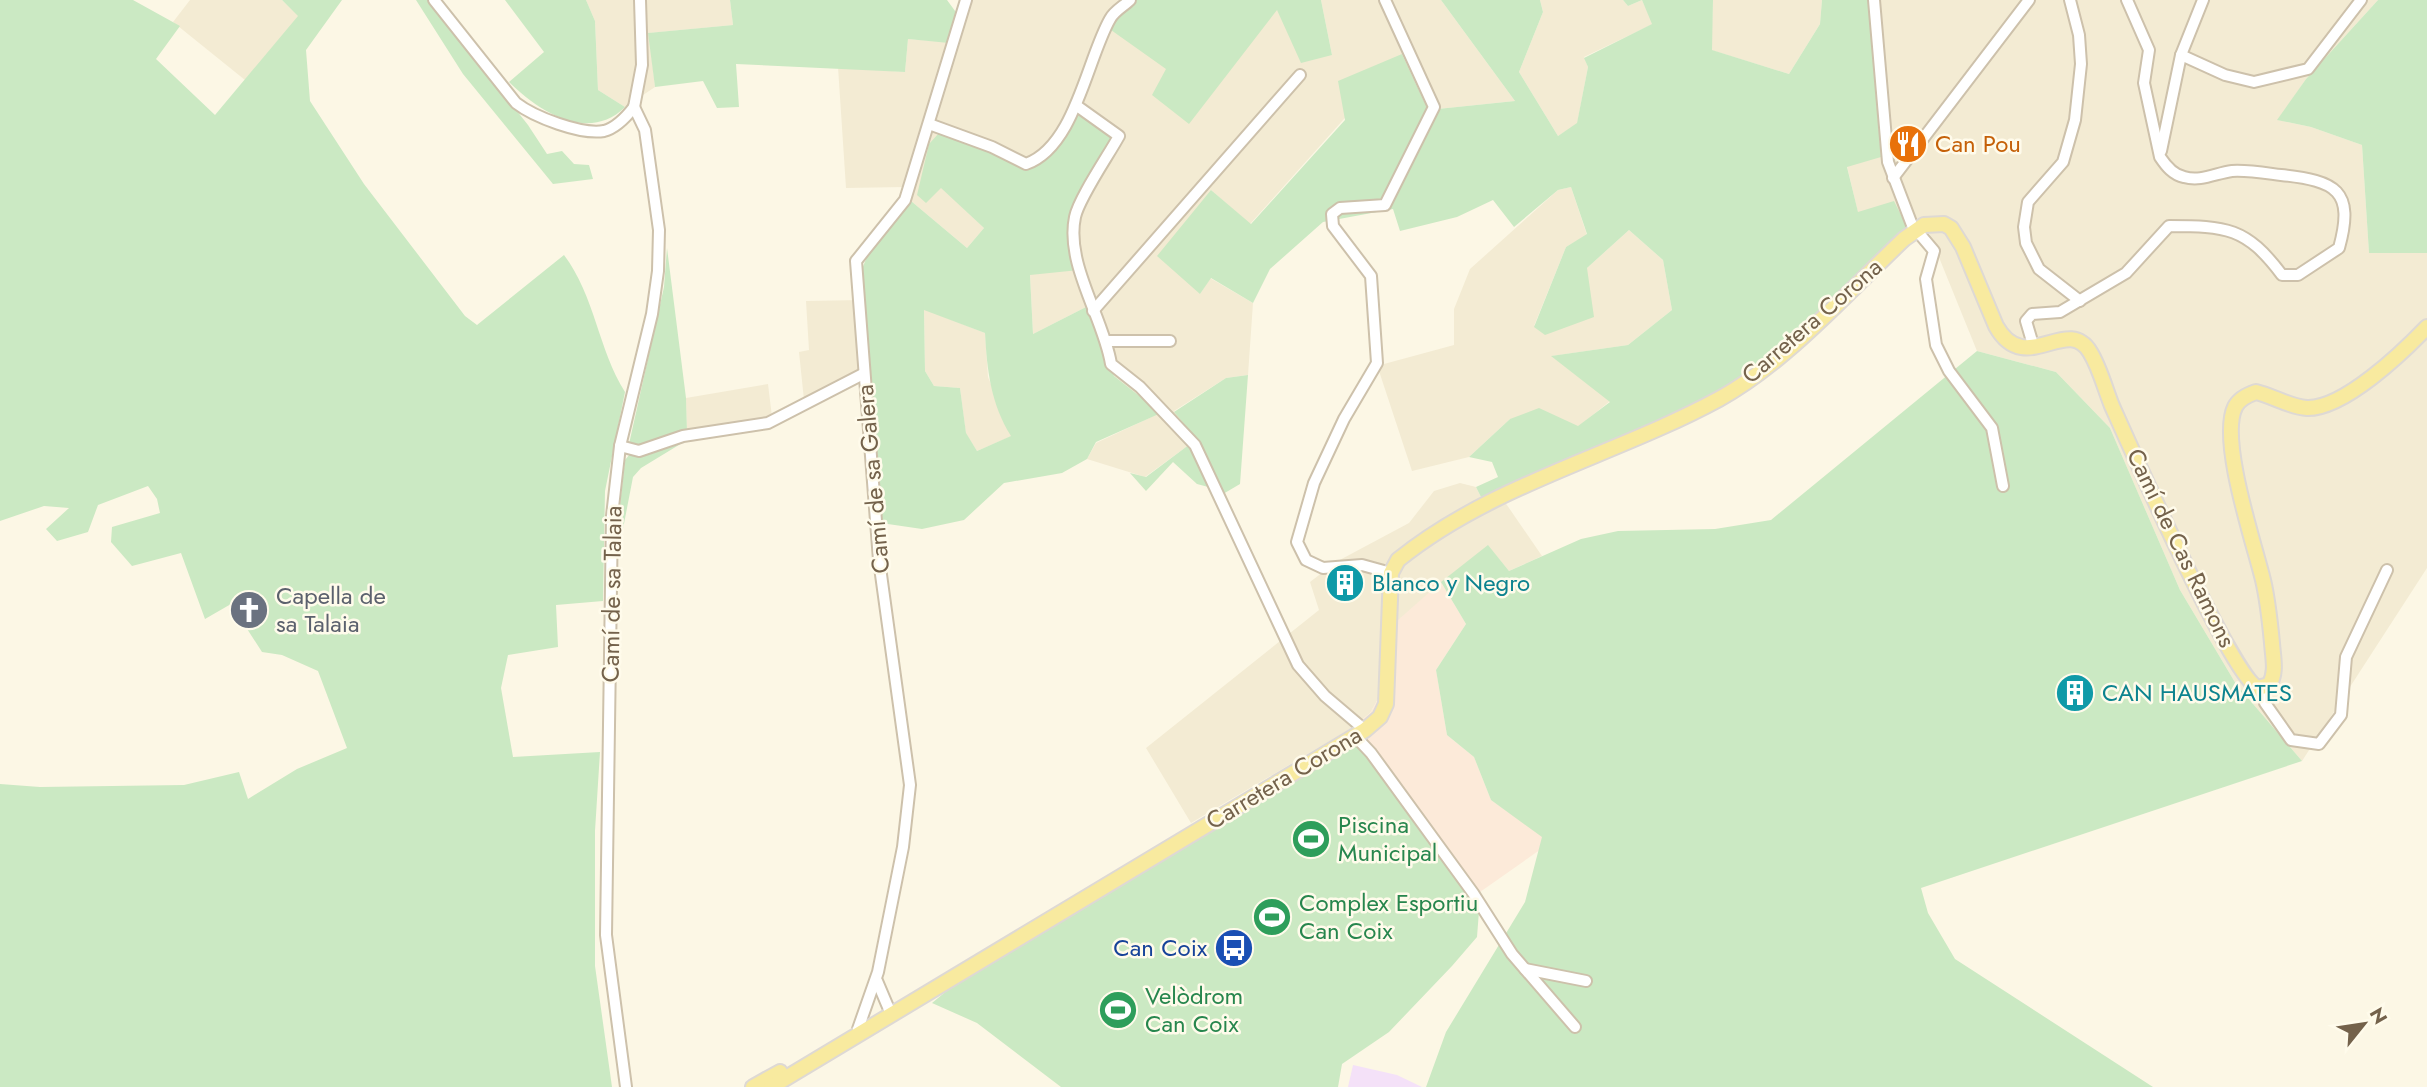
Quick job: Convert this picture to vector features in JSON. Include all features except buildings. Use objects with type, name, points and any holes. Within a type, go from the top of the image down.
[{"type":"main road","points":[[1915,230],[1934,223],[1951,228],[1963,247],[2003,338],[2012,346],[2034,348]]},
{"type":"main road","name":"Carretera Corona","points":[[771,1087],[1360,733],[1380,717],[1386,704],[1391,572],[1408,552],[1470,512],[1529,484],[1641,438],[1722,397],[1768,366],[1915,230]]},
{"type":"main road","name":"Camí de Cas Ramons","points":[[2034,348],[2068,338],[2077,340],[2091,353],[2111,404],[2213,621],[2252,685],[2264,687],[2269,685],[2274,673],[2268,605],[2235,466],[2231,438],[2235,407],[2244,397],[2256,392],[2297,407],[2311,408],[2324,404],[2375,374],[2427,327]]},
{"type":"main road","name":"Carretera Corona","points":[[753,1087],[858,1029],[885,1018]]},
{"type":"street","points":[[434,0],[516,103],[531,115],[581,129],[604,131],[622,121],[634,107],[642,65],[640,0]]},
{"type":"street","points":[[952,0],[961,13]]},
{"type":"street","name":"Camí de sa Galera","points":[[858,1029],[877,981],[903,847],[910,785],[879,560],[856,261],[905,200],[966,0]]},
{"type":"street","points":[[929,124],[992,147],[1026,164],[1041,159],[1077,106],[1111,17],[1130,0]]},
{"type":"street","points":[[1385,0],[1434,107],[1385,205],[1340,208],[1332,214],[1333,226],[1371,276],[1377,363],[1344,419],[1314,483],[1297,542],[1306,560],[1323,568],[1362,565],[1391,572]]},
{"type":"street","points":[[1874,0],[1884,146],[1892,178],[1915,230],[1934,251],[1926,279],[1937,349],[1949,372],[1992,428],[2003,486]]},
{"type":"street","points":[[1892,178],[2029,0]]},
{"type":"street","points":[[2070,0],[2079,35],[2081,64],[2076,120],[2063,162],[2028,202],[2024,227],[2026,243],[2039,269],[2080,301]]},
{"type":"street","points":[[2034,348],[2026,321],[2032,314],[2060,312],[2126,273],[2169,226],[2218,226],[2262,248],[2282,275],[2298,275],[2339,248],[2347,220],[2342,199],[2329,184],[2312,178],[2232,171],[2195,179],[2182,177],[2167,167],[2160,157],[2144,83],[2149,50],[2127,0]]},
{"type":"street","points":[[2160,157],[2181,55],[2203,0]]},
{"type":"street","points":[[2181,55],[2225,75],[2254,82],[2308,69],[2361,0]]},
{"type":"street","points":[[1093,311],[1300,75]]},
{"type":"street","points":[[1077,106],[1119,136],[1075,216],[1074,247],[1093,311],[1107,341],[1111,364],[1140,387],[1195,445],[1298,665],[1360,733],[1525,970],[1575,1027]]},
{"type":"street","name":"Camí de sa Talaia","points":[[626,1087],[606,935],[612,516],[620,446],[652,314],[658,271],[659,230],[645,130],[634,107]]},
{"type":"street","points":[[1107,341],[1170,341]]},
{"type":"street","points":[[620,446],[639,451],[683,436],[768,423],[863,374]]},
{"type":"street","points":[[2264,687],[2265,703],[2291,740],[2319,744],[2341,715],[2346,657],[2387,570]]},
{"type":"street","points":[[1525,970],[1586,982]]},
{"type":"street","points":[[877,981],[885,1018]]},
{"type":"street","points":[[870,999],[885,1018]]},
{"type":"shaded area","points":[[190,0],[282,0],[299,16],[245,80],[173,22]]},
{"type":"shaded area","points":[[586,0],[730,0],[733,25],[649,33],[655,87],[625,107],[598,90],[595,21]]},
{"type":"shaded area","points":[[963,0],[1136,0],[1113,21],[1277,10],[1332,55],[1321,0],[1441,0],[1515,101],[1428,110],[1402,54],[1250,224],[1211,190],[1200,294],[1210,278],[1253,303],[1248,375],[1226,378],[1174,411],[1197,439],[1145,477],[1087,459],[1096,443],[1160,413],[1114,376],[1088,306],[1033,334],[1030,274],[1076,114],[1042,161],[941,187],[984,228],[967,248],[911,201],[905,187],[846,188],[838,67],[905,72],[908,39],[949,42]]},
{"type":"shaded area","points":[[1540,0],[1623,0],[1628,6],[1642,0],[1653,24],[1584,57],[1588,67],[1577,124],[1558,136],[1519,72],[1543,12]]},
{"type":"shaded area","points":[[1713,0],[1822,0],[1820,24],[1789,74],[1711,50]]},
{"type":"shaded area","points":[[1868,0],[2378,0],[2306,79],[2278,120],[2311,127],[2362,145],[2369,253],[2427,253],[2427,568],[2302,761],[2236,684],[2180,590],[2110,428],[2056,372],[1977,351],[1923,218],[1907,227],[1858,213],[1847,166],[1881,156]]},
{"type":"shaded area","points":[[1571,187],[1587,235],[1566,247],[1534,326],[1587,268],[1629,230],[1663,260],[1672,310],[1628,345],[1552,356],[1610,401],[1578,427],[1510,419],[1469,457],[1412,471],[1379,371],[1384,364],[1454,345],[1454,309],[1470,269],[1558,190]]},
{"type":"shaded area","points":[[862,300],[868,376],[767,427],[687,440],[686,398],[768,384],[772,417],[804,400],[799,352],[809,350],[806,301]]},
{"type":"shaded area","points":[[924,309],[985,333],[988,377],[1012,436],[977,451],[966,434],[960,388],[934,386],[925,371]]},
{"type":"shaded area","points":[[1460,483],[1476,487],[1482,499],[1498,492],[1542,556],[1509,571],[1488,546],[1381,635],[1382,692],[1370,713],[1353,727],[1191,823],[1146,748],[1319,610],[1310,582],[1336,562],[1409,523],[1434,491]]},
{"type":"shaded area","points":[[1441,582],[1466,624],[1436,670],[1447,735],[1474,757],[1491,800],[1543,836],[1544,847],[1470,899],[1361,748],[1353,727],[1370,713],[1382,692],[1381,635]]},
{"type":"shaded area","points":[[1353,1065],[1397,1075],[1422,1087],[1348,1087]]},
{"type":"green space","points":[[0,0],[133,0],[180,26],[156,59],[215,115],[298,16],[282,0],[342,0],[306,50],[310,101],[364,184],[465,316],[477,325],[564,255],[574,271],[590,305],[608,358],[625,392],[605,491],[603,601],[556,605],[558,647],[508,655],[501,688],[513,757],[600,752],[595,831],[595,966],[612,1087],[0,1087],[0,784],[40,787],[184,785],[239,772],[248,799],[297,769],[347,748],[318,671],[282,655],[262,652],[231,604],[205,619],[181,553],[132,566],[111,542],[112,527],[160,513],[157,499],[148,486],[98,505],[88,532],[57,541],[46,529],[69,508],[44,506],[0,521]]},
{"type":"green space","points":[[416,0],[429,0],[528,125],[547,154],[562,151],[574,164],[589,165],[593,179],[553,184],[463,74]]},
{"type":"green space","points":[[505,0],[586,0],[595,21],[598,90],[625,107],[611,117],[580,123],[549,113],[521,93],[509,82],[544,52]]},
{"type":"green space","points":[[730,0],[947,0],[958,15],[949,43],[908,39],[905,72],[736,64],[739,107],[717,108],[703,81],[655,87],[648,33],[733,25]]},
{"type":"green space","points":[[1136,0],[1321,0],[1332,55],[1301,63],[1277,10],[1189,124],[1152,95],[1166,69],[1111,30],[1113,21]]},
{"type":"green space","points":[[1441,0],[1540,0],[1543,12],[1519,72],[1558,136],[1577,123],[1588,67],[1584,58],[1652,24],[1642,0],[1713,0],[1712,50],[1789,74],[1820,24],[1822,0],[1868,0],[1881,157],[1847,167],[1858,212],[1894,201],[1907,227],[1795,337],[1720,393],[1633,437],[1482,499],[1476,487],[1498,477],[1492,462],[1469,457],[1510,419],[1539,408],[1578,426],[1610,402],[1551,356],[1628,345],[1672,310],[1663,260],[1629,230],[1587,268],[1594,317],[1545,335],[1534,327],[1566,247],[1587,234],[1571,187],[1558,190],[1514,227],[1493,200],[1457,217],[1400,231],[1393,209],[1323,222],[1270,269],[1253,303],[1211,278],[1200,294],[1157,256],[1211,190],[1251,224],[1345,120],[1338,81],[1402,54],[1428,110],[1515,101]]},
{"type":"green space","points":[[1623,0],[1642,0],[1628,6]]},
{"type":"green space","points":[[2378,0],[2427,0],[2427,253],[2369,253],[2362,145],[2311,127],[2277,120],[2306,79]]},
{"type":"green space","points":[[1076,114],[1083,114],[1111,134],[1113,139],[1073,209],[1079,270],[1030,275],[1033,334],[1088,306],[1114,376],[1161,413],[1096,442],[1087,459],[1062,473],[1004,483],[964,520],[922,529],[881,523],[860,274],[868,254],[911,201],[967,248],[984,228],[941,188],[926,203],[917,195],[929,144],[939,133],[989,148],[1026,167],[1042,161]],"holes":[[[924,310],[985,333],[991,387],[1011,436],[977,451],[966,433],[960,388],[934,386],[925,371]]]},
{"type":"green space","points":[[667,248],[686,398],[687,432],[638,446],[629,444],[664,287]]},
{"type":"green space","points":[[1977,351],[2056,372],[2110,428],[2180,590],[2236,684],[2302,761],[1921,888],[1928,913],[1955,959],[2153,1087],[1426,1087],[1446,1032],[1525,902],[1542,837],[1491,800],[1474,757],[1447,735],[1436,670],[1466,624],[1441,582],[1488,545],[1509,571],[1581,539],[1618,531],[1715,529],[1771,520]]},
{"type":"green space","points":[[1248,375],[1240,484],[1223,494],[1197,439],[1174,412],[1226,378]]},
{"type":"green space","points":[[687,440],[641,468],[633,477],[622,534],[619,514],[625,460],[630,454]]},
{"type":"green space","points":[[1190,444],[1212,488],[1197,484],[1173,462],[1146,491],[1130,473],[1146,477]]},
{"type":"green space","name":"Complex Esportiu Can Coix","points":[[1352,746],[1361,748],[1479,911],[1477,937],[1389,1032],[1342,1064],[1338,1087],[1061,1087],[977,1023],[932,1003],[955,984]]},
{"type":"place","name":"Can Pou","points":[[1908,144]]},
{"type":"place","name":"Blanco y Negro","points":[[1345,583]]},
{"type":"place","name":"Capella de sa Talaia","points":[[249,610]]},
{"type":"place","name":"CAN HAUSMATES","points":[[2075,693]]},
{"type":"place","name":"Piscina Municipal","points":[[1311,839]]},
{"type":"place","name":"Complex Esportiu Can Coix","points":[[1272,917]]},
{"type":"place","name":"Can Coix","points":[[1234,948]]},
{"type":"place","name":"Velòdrom Can Coix","points":[[1118,1010]]}]
